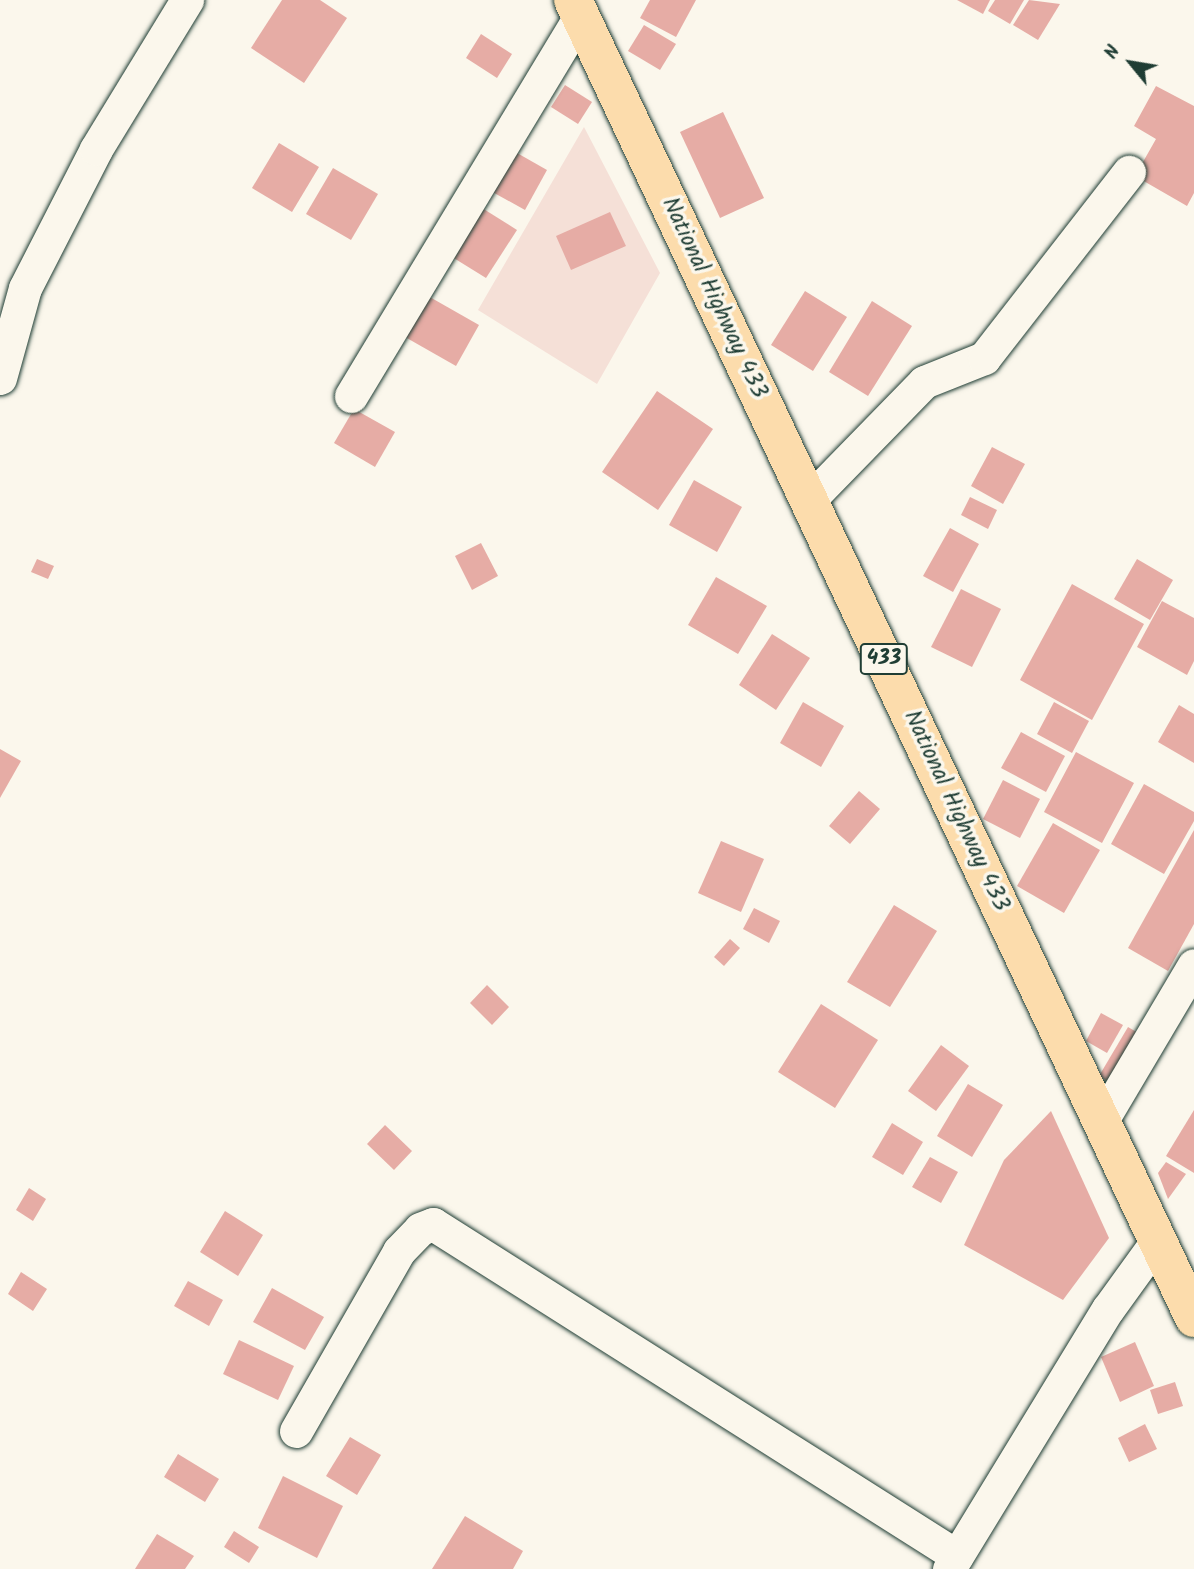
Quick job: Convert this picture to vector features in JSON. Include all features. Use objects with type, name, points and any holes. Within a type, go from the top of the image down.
[{"type":"main road","name":"National Highway 433","points":[[576,8],[810,499],[1194,1318]]},
{"type":"street","points":[[0,378],[25,288],[96,149],[187,0]]},
{"type":"street","points":[[351,396],[576,8]]},
{"type":"street","points":[[810,499],[924,382],[984,358],[1129,172]]},
{"type":"street","points":[[1101,1122],[1194,965]]},
{"type":"street","points":[[296,1430],[399,1251],[420,1229],[433,1224],[953,1562],[1108,1308],[1157,1241]]},
{"type":"shaded area","points":[[584,127],[660,273],[597,384],[478,310]]},
{"type":"building","points":[[282,0],[320,0],[347,18],[304,83],[251,48]]},
{"type":"building","points":[[650,0],[696,0],[676,37],[640,18]]},
{"type":"building","points":[[957,0],[990,0],[983,14]]},
{"type":"building","points":[[995,0],[1024,0],[1010,24],[988,11]]},
{"type":"building","points":[[1029,0],[1060,4],[1038,40],[1013,25]]},
{"type":"building","points":[[644,25],[676,44],[660,70],[628,51]]},
{"type":"building","points":[[481,34],[512,54],[497,78],[466,58]]},
{"type":"building","points":[[565,85],[592,102],[578,124],[551,107]]},
{"type":"building","points":[[1156,86],[1194,106],[1194,193],[1187,206],[1135,176],[1156,139],[1134,126]]},
{"type":"building","points":[[723,112],[764,198],[720,218],[680,132]]},
{"type":"building","points":[[279,143],[319,167],[292,212],[252,188]]},
{"type":"building","points":[[510,149],[547,170],[525,210],[487,189]]},
{"type":"building","points":[[333,168],[378,194],[351,240],[306,214]]},
{"type":"building","points":[[474,203],[517,230],[486,278],[444,252]]},
{"type":"building","points":[[610,212],[626,246],[571,270],[556,236]]},
{"type":"building","points":[[805,291],[847,317],[813,371],[771,345]]},
{"type":"building","points":[[428,296],[479,325],[456,366],[405,337]]},
{"type":"building","points":[[872,301],[912,326],[868,396],[829,372]]},
{"type":"building","points":[[657,391],[713,429],[658,510],[602,472]]},
{"type":"building","points":[[354,409],[395,432],[375,467],[334,443]]},
{"type":"building","points":[[992,447],[1025,464],[1003,504],[971,486]]},
{"type":"building","points":[[694,480],[742,507],[717,552],[669,525]]},
{"type":"building","points":[[970,497],[997,510],[988,529],[961,515]]},
{"type":"building","points":[[950,528],[979,544],[953,592],[923,576]]},
{"type":"building","points":[[481,543],[498,576],[472,590],[455,556]]},
{"type":"building","points":[[37,559],[54,566],[48,579],[31,572]]},
{"type":"building","points":[[1137,559],[1173,580],[1150,620],[1114,599]]},
{"type":"building","points":[[716,577],[767,606],[738,654],[688,625]]},
{"type":"building","points":[[1072,584],[1144,624],[1092,720],[1020,680]]},
{"type":"building","points":[[961,589],[1001,609],[972,667],[931,647]]},
{"type":"building","points":[[1162,601],[1194,618],[1194,661],[1187,675],[1137,647]]},
{"type":"building","points":[[772,634],[810,658],[776,710],[739,685]]},
{"type":"building","points":[[803,702],[844,726],[821,767],[780,743]]},
{"type":"building","points":[[1054,702],[1089,721],[1072,753],[1037,734]]},
{"type":"building","points":[[1179,705],[1194,714],[1194,763],[1158,742]]},
{"type":"building","points":[[1021,732],[1065,756],[1046,792],[1001,768]]},
{"type":"building","points":[[0,749],[21,761],[0,798]]},
{"type":"building","points":[[1076,752],[1134,783],[1102,843],[1044,812]]},
{"type":"building","points":[[1003,780],[1040,799],[1020,838],[983,819]]},
{"type":"building","points":[[1144,784],[1194,812],[1194,821],[1164,874],[1111,844]]},
{"type":"building","points":[[859,791],[880,809],[850,844],[829,826]]},
{"type":"building","points":[[1053,823],[1100,850],[1064,913],[1017,886]]},
{"type":"building","points":[[1194,830],[1194,924],[1168,971],[1128,948]]},
{"type":"building","points":[[721,841],[764,859],[741,912],[698,893]]},
{"type":"building","points":[[894,905],[937,931],[890,1007],[847,982]]},
{"type":"building","points":[[754,908],[780,921],[769,943],[743,929]]},
{"type":"building","points":[[730,939],[740,948],[724,966],[714,957]]},
{"type":"building","points":[[487,985],[509,1007],[492,1025],[470,1003]]},
{"type":"building","points":[[821,1004],[878,1040],[835,1108],[778,1072]]},
{"type":"building","points":[[1101,1013],[1123,1025],[1107,1053],[1086,1041]]},
{"type":"building","points":[[1128,1027],[1155,1043],[1126,1092],[1099,1076]]},
{"type":"building","points":[[941,1045],[969,1066],[936,1111],[908,1091]]},
{"type":"building","points":[[968,1084],[1003,1105],[972,1157],[937,1136]]},
{"type":"building","points":[[1194,1110],[1194,1173],[1166,1156]]},
{"type":"building","points":[[1051,1111],[1109,1238],[1063,1300],[964,1245],[1004,1160]]},
{"type":"building","points":[[892,1123],[923,1142],[903,1175],[872,1157]]},
{"type":"building","points":[[385,1125],[412,1151],[394,1170],[367,1144]]},
{"type":"building","points":[[930,1157],[958,1172],[941,1203],[912,1187]]},
{"type":"building","points":[[1166,1162],[1186,1174],[1168,1199],[1158,1173]]},
{"type":"building","points":[[29,1188],[46,1199],[33,1221],[16,1210]]},
{"type":"building","points":[[225,1211],[263,1235],[238,1276],[200,1252]]},
{"type":"building","points":[[21,1272],[47,1289],[33,1311],[8,1294]]},
{"type":"building","points":[[188,1281],[223,1300],[209,1326],[174,1306]]},
{"type":"building","points":[[272,1288],[324,1317],[305,1350],[253,1322]]},
{"type":"building","points":[[239,1340],[294,1366],[278,1400],[223,1374]]},
{"type":"building","points":[[1135,1342],[1154,1386],[1120,1402],[1101,1357]]},
{"type":"building","points":[[1175,1382],[1183,1406],[1158,1414],[1150,1390]]},
{"type":"building","points":[[1145,1424],[1157,1449],[1129,1462],[1118,1438]]},
{"type":"building","points":[[350,1437],[381,1455],[357,1495],[326,1476]]},
{"type":"building","points":[[178,1454],[219,1479],[205,1502],[164,1477]]},
{"type":"building","points":[[283,1476],[343,1506],[317,1558],[258,1528]]},
{"type":"building","points":[[465,1516],[523,1551],[513,1569],[432,1569]]},
{"type":"building","points":[[234,1531],[259,1547],[249,1563],[224,1547]]},
{"type":"building","points":[[157,1534],[194,1556],[185,1569],[135,1569]]}]
